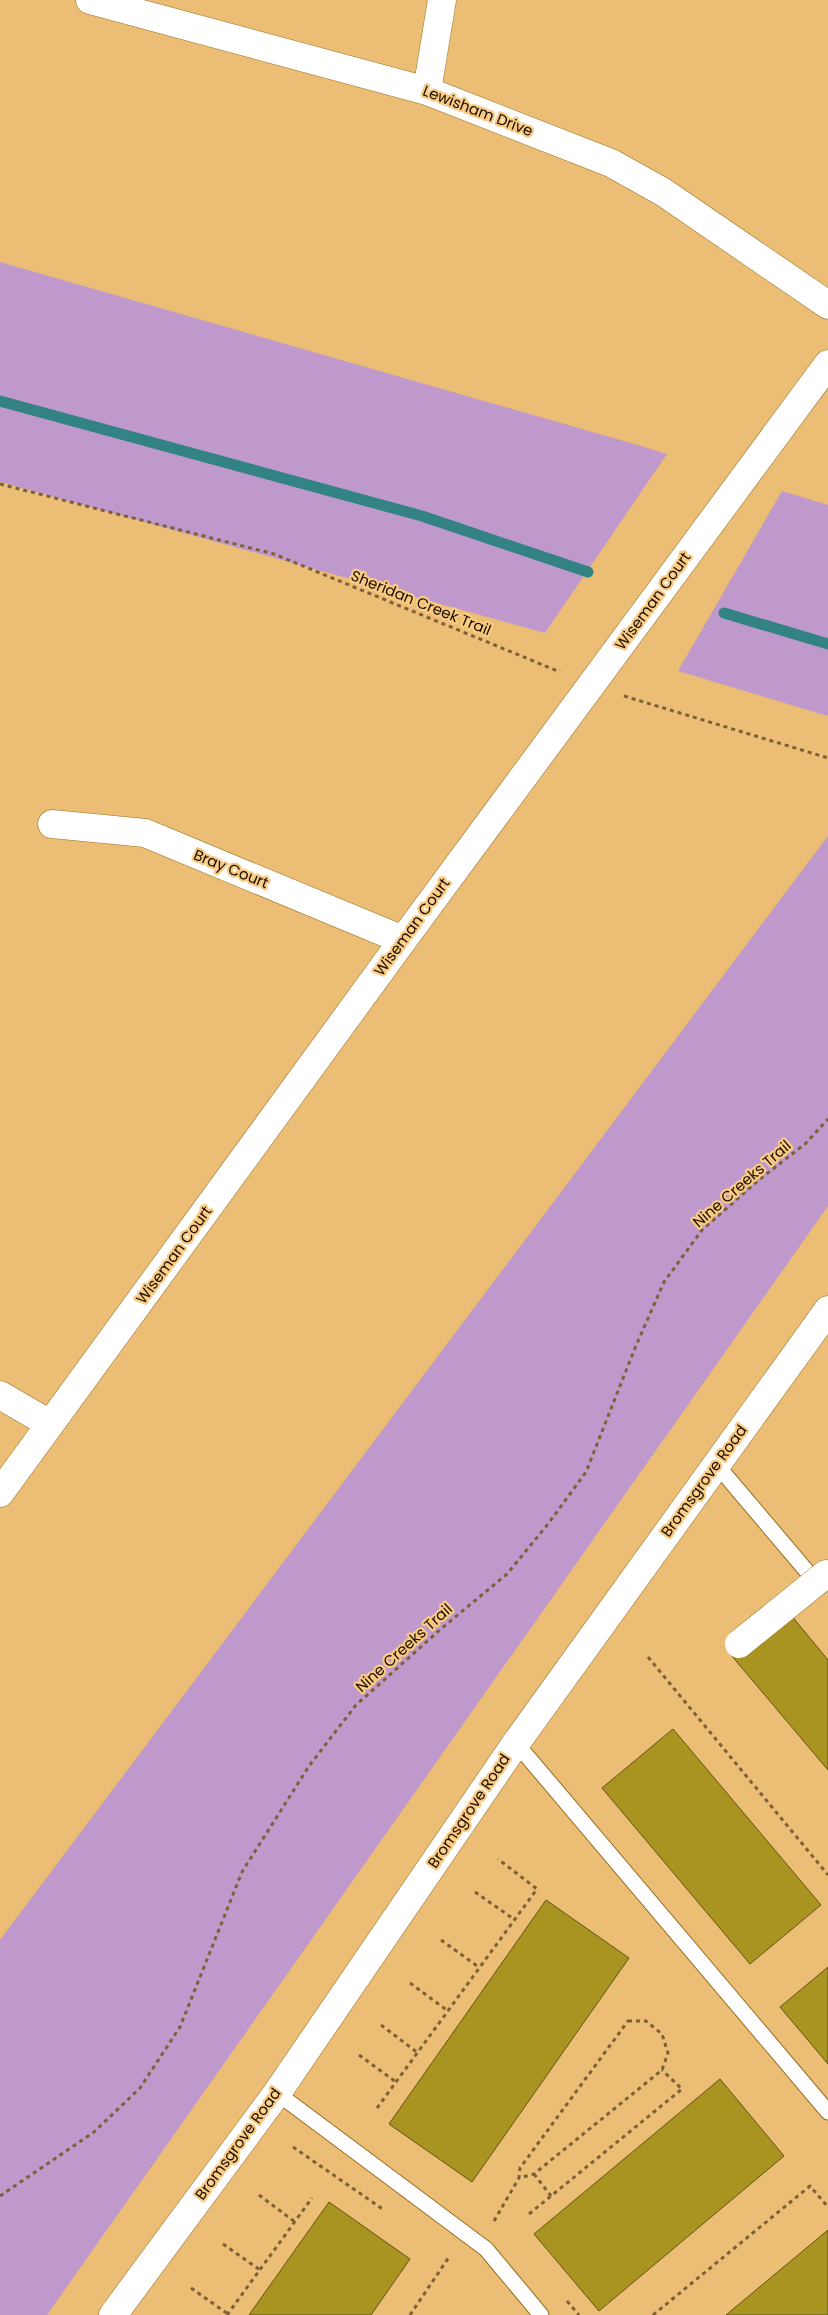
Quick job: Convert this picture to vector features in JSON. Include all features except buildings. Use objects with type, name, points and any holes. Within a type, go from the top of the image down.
[{"type":"street","name":"Lewisham Drive","points":[[90,0],[427,91],[611,163],[663,192],[828,305]]},
{"type":"street","points":[[427,91],[442,0]]},
{"type":"street","name":"Wiseman Court","points":[[0,1493],[403,940],[828,364]]},
{"type":"street","name":"Bray Court","points":[[52,824],[144,833],[403,940]]},
{"type":"street","name":"Bromsgrove Road","points":[[113,2315],[276,2093],[516,1743],[828,1310]]},
{"type":"street","points":[[0,1396],[50,1424]]},
{"type":"street","points":[[739,1644],[826,1574],[819,1576]]},
{"type":"lane","points":[[716,1464],[819,1576]]},
{"type":"lane","points":[[516,1743],[828,2112]]},
{"type":"lane","points":[[276,2093],[486,2250],[541,2315]]},
{"type":"path","name":"Sheridan Creek Trail","points":[[0,484],[274,554],[591,685],[828,758]]},
{"type":"path","name":"Nine Creeks Trail","points":[[0,2196],[94,2132],[140,2088],[180,2026],[242,1872],[308,1766],[356,1705],[442,1628],[507,1574],[548,1524],[586,1472],[635,1348],[664,1282],[702,1230],[760,1179],[805,1144],[828,1119]]},
{"type":"path","points":[[648,1657],[828,1875]]},
{"type":"path","points":[[377,2108],[537,1888],[498,1859]]},
{"type":"path","points":[[475,1892],[515,1920]]},
{"type":"path","points":[[441,1940],[480,1968]]},
{"type":"path","points":[[410,1983],[448,2011]]},
{"type":"path","points":[[500,2228],[494,2222],[519,2178],[520,2168],[628,2021],[646,2021],[662,2034],[668,2053],[662,2070],[534,2174],[519,2178]]},
{"type":"path","points":[[381,2025],[418,2053]]},
{"type":"path","points":[[359,2056],[396,2082]]},
{"type":"path","points":[[529,2214],[682,2090],[662,2070]]},
{"type":"path","points":[[293,2147],[388,2214]]},
{"type":"path","points":[[534,2174],[551,2196]]},
{"type":"path","points":[[653,2315],[810,2186],[828,2207]]},
{"type":"path","points":[[258,2195],[295,2222]]},
{"type":"path","points":[[191,2288],[227,2314],[312,2198]]},
{"type":"path","points":[[223,2244],[260,2270]]},
{"type":"path","points":[[442,2252],[456,2262]]},
{"type":"path","points":[[410,2315],[449,2257]]},
{"type":"path","points":[[566,2300],[578,2315]]},
{"type":"shaded area","points":[[0,262],[667,454],[545,633],[0,482]]},
{"type":"shaded area","points":[[782,491],[828,505],[828,716],[678,671]]},
{"type":"shaded area","points":[[828,836],[828,1206],[47,2315],[0,2315],[0,1940]]},
{"type":"waterway","points":[[0,401],[422,516],[588,572]]},
{"type":"waterway","points":[[724,613],[828,644]]}]
